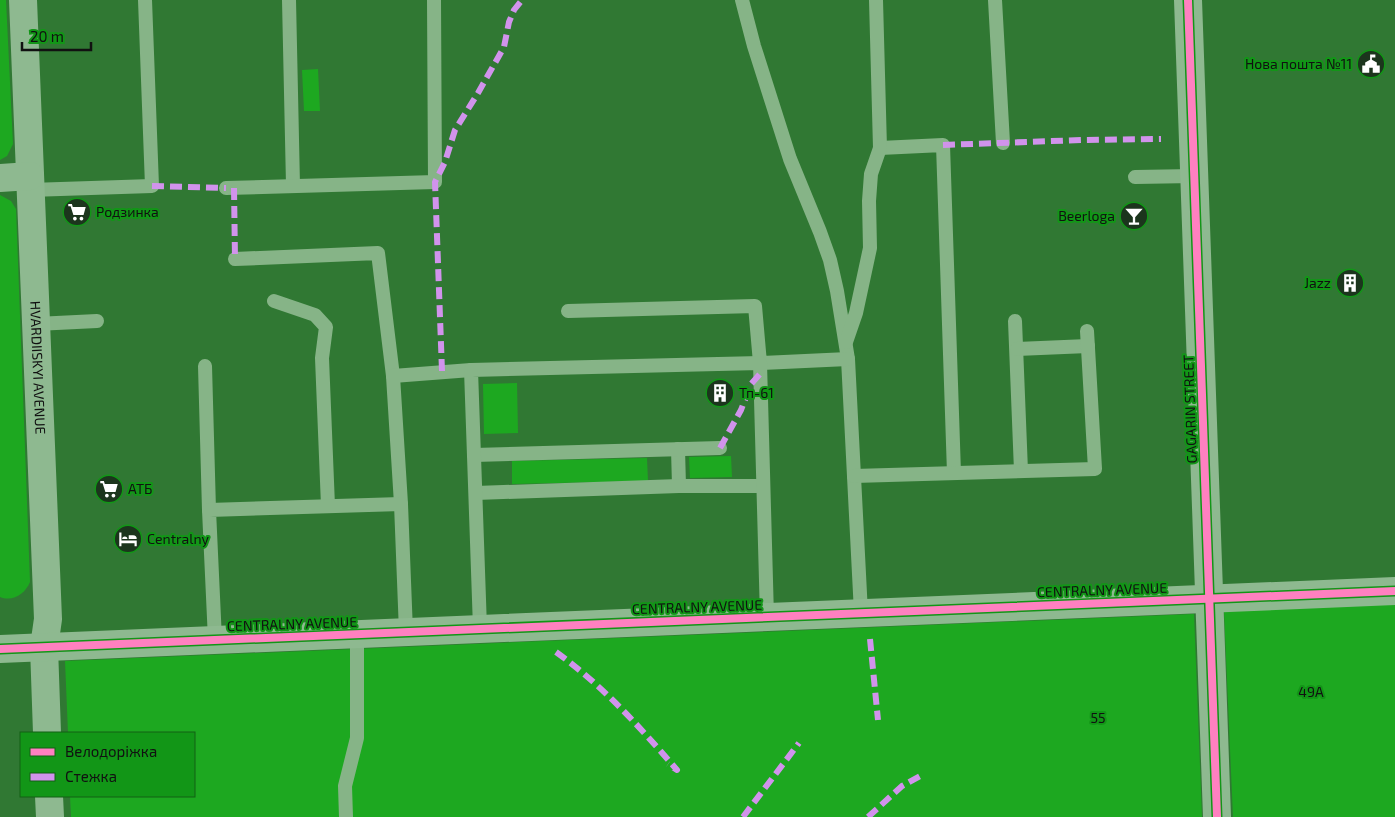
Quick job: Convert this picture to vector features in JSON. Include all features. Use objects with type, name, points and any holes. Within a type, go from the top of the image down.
[{"type":"street","name":"HVARDIISKYI AVENUE","points":[[23,0],[48,619],[44,647],[47,732]]},
{"type":"street","name":"GAGARIN STREET","points":[[1188,0],[1217,817]]},
{"type":"street","points":[[0,178],[30,183]]},
{"type":"street","name":"CENTRALNY AVENUE","points":[[0,649],[1395,591]]},
{"type":"street","points":[[49,797],[50,817]]},
{"type":"lane","points":[[30,183],[152,186],[145,0]]},
{"type":"lane","points":[[289,0],[293,185]]},
{"type":"lane","points":[[226,188],[435,182],[434,0]]},
{"type":"lane","points":[[742,0],[754,46],[790,159],[830,260],[848,359],[861,613]]},
{"type":"lane","points":[[846,344],[856,313],[870,248],[869,202],[871,174],[880,148],[876,0]]},
{"type":"lane","points":[[995,0],[1002,144]]},
{"type":"lane","points":[[880,148],[943,145],[954,473]]},
{"type":"lane","points":[[1135,177],[1194,176]]},
{"type":"lane","points":[[235,259],[378,253],[393,376],[406,632]]},
{"type":"lane","points":[[274,301],[315,315],[326,327],[322,358],[328,506]]},
{"type":"lane","points":[[568,312],[755,306],[760,363],[767,617]]},
{"type":"lane","points":[[36,324],[97,321]]},
{"type":"lane","points":[[1015,321],[1021,471]]},
{"type":"lane","points":[[854,476],[1095,468],[1087,331]]},
{"type":"lane","points":[[1017,349],[1088,346]]},
{"type":"lane","points":[[393,376],[471,370],[848,359]]},
{"type":"lane","points":[[205,366],[215,640]]},
{"type":"lane","points":[[471,370],[480,628]]},
{"type":"lane","points":[[474,454],[720,448]]},
{"type":"lane","points":[[678,449],[679,486]]},
{"type":"lane","points":[[476,493],[679,486],[763,486]]},
{"type":"lane","points":[[209,510],[401,504]]},
{"type":"lane","points":[[346,817],[345,786],[357,738],[357,634]]},
{"type":"green space","points":[[0,0],[6,0],[13,144],[7,156],[0,160]]},
{"type":"green space","points":[[318,69],[320,111],[304,111],[302,70]]},
{"type":"green space","points":[[0,195],[11,201],[16,209],[30,582],[22,593],[14,598],[0,597]]},
{"type":"green space","points":[[517,383],[518,433],[484,434],[483,384]]},
{"type":"green space","points":[[731,456],[732,477],[690,478],[689,457]]},
{"type":"green space","points":[[647,458],[648,481],[512,484],[512,461]]},
{"type":"green space","name":"49А","points":[[1395,604],[1395,817],[1233,817],[1224,611]]},
{"type":"green space","name":"55","points":[[1194,614],[1202,817],[71,817],[70,797],[195,797],[195,732],[68,732],[65,661]]},
{"type":"marked path","points":[[442,371],[435,182],[445,162],[455,130],[504,47],[509,22],[514,10],[522,0]]},
{"type":"marked path","points":[[943,145],[1161,139]]},
{"type":"marked path","points":[[152,186],[226,188]]},
{"type":"marked path","points":[[234,188],[235,259]]},
{"type":"marked path","points":[[720,448],[741,410],[751,384],[760,374]]},
{"type":"marked path","points":[[870,639],[878,720]]},
{"type":"marked path","points":[[556,652],[620,707],[677,770],[668,764]]},
{"type":"marked path","points":[[743,817],[799,743]]},
{"type":"marked path","points":[[868,817],[902,786],[924,774]]},
{"type":"cycle path","points":[[1188,0],[1217,817]]},
{"type":"cycle path","points":[[0,649],[1395,591]]},
{"type":"place","name":"Нова пошта №11","points":[[1371,64]]},
{"type":"place","name":"Родзинка","points":[[77,212]]},
{"type":"place","name":"Beerloga","points":[[1134,216]]},
{"type":"place","name":"Jazz","points":[[1350,283]]},
{"type":"place","name":"Тп-61","points":[[720,393]]},
{"type":"place","name":"АТБ","points":[[109,489]]},
{"type":"place","name":"Centralny","points":[[128,539]]}]
